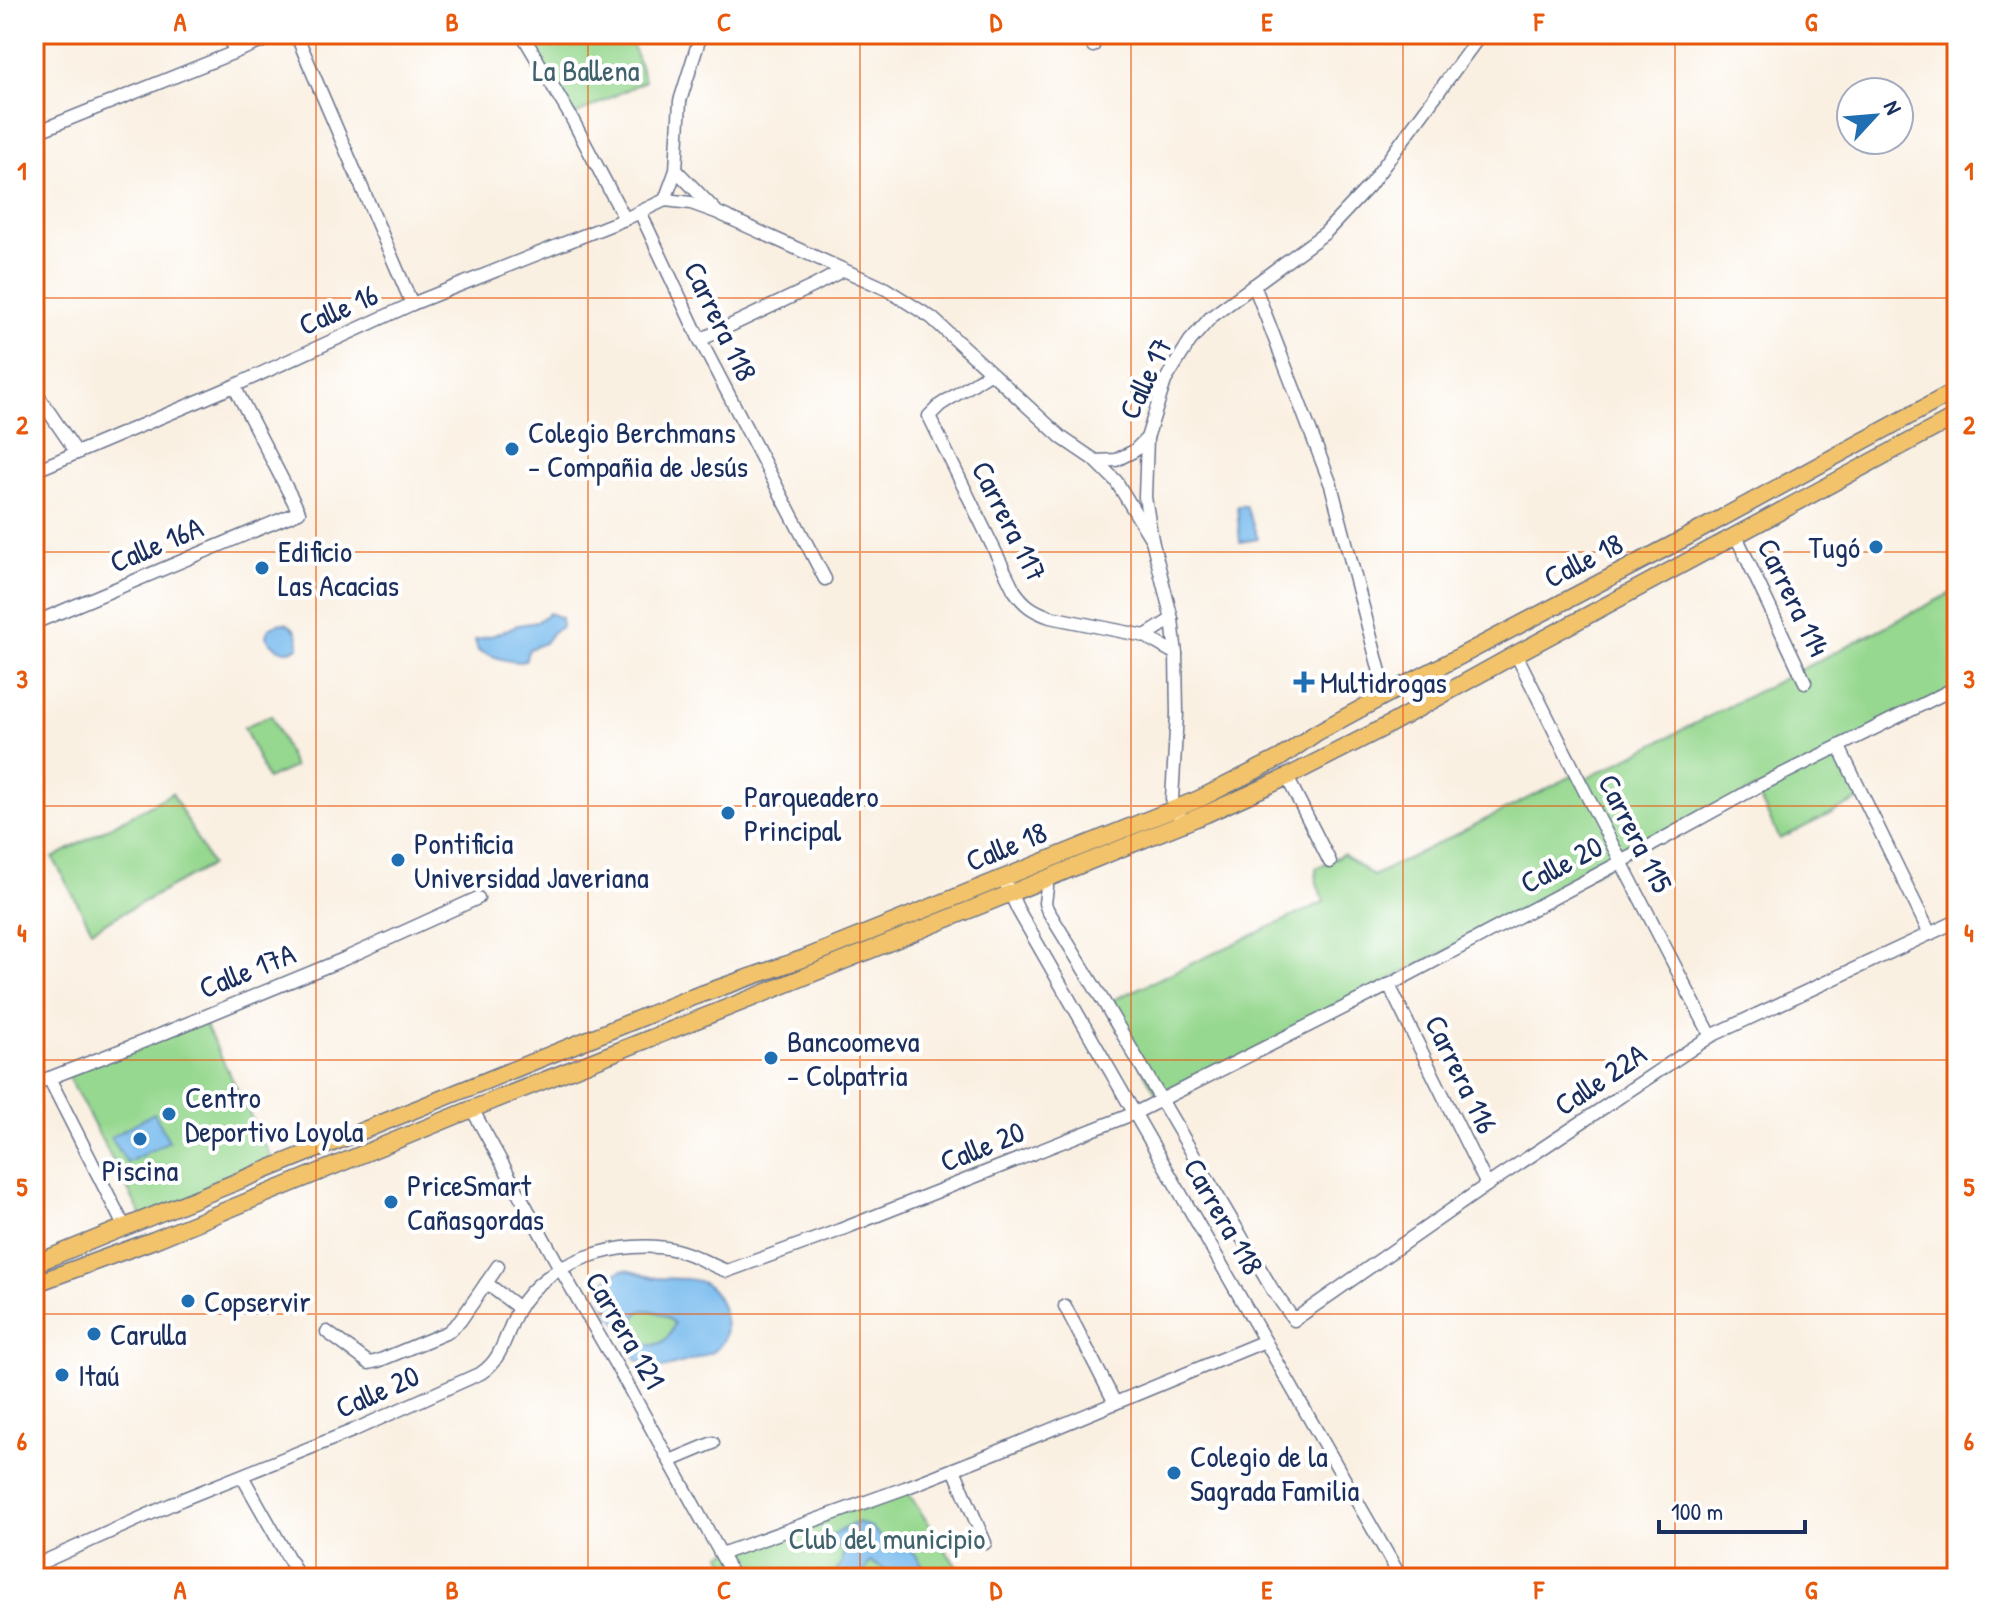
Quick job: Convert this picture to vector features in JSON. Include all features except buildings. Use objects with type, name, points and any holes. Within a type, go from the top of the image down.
[{"type":"main road","name":"Calle 18","points":[[1180,816],[1199,799],[1280,758],[1316,733],[1957,390]]},
{"type":"main road","name":"Calle 18","points":[[34,1264],[690,998],[1007,885],[1287,777],[1957,416]]},
{"type":"main road","name":"Calle 18","points":[[34,1284],[154,1240],[762,994],[1007,885]]},
{"type":"street","points":[[225,34],[236,51]]},
{"type":"street","points":[[34,133],[280,34]]},
{"type":"street","points":[[296,34],[412,304]]},
{"type":"street","points":[[522,34],[571,117],[625,219]]},
{"type":"street","name":"Calle 17","points":[[1096,461],[1116,460],[1134,451],[1147,438],[1165,381],[1190,341],[1211,317],[1325,233],[1369,186],[1481,34]]},
{"type":"street","points":[[703,36],[680,101],[676,170],[665,200],[691,203],[716,212],[886,289],[932,318],[1062,438],[1096,461],[1116,481],[1152,540]]},
{"type":"street","points":[[676,170],[716,212]]},
{"type":"street","name":"Calle 16","points":[[34,471],[234,386],[412,304],[665,200]]},
{"type":"street","name":"Carrera 118","points":[[640,212],[700,340],[825,579]]},
{"type":"street","points":[[700,340],[843,270]]},
{"type":"street","points":[[1254,285],[1331,485],[1386,695]]},
{"type":"street","name":"Carrera 117","points":[[990,373],[940,405],[929,416],[1023,604],[1050,617],[1145,636],[1176,654]]},
{"type":"street","name":"Calle 16A","points":[[34,623],[299,512],[234,386]]},
{"type":"street","points":[[34,390],[77,453]]},
{"type":"street","points":[[1147,438],[1145,497],[1152,540],[1172,619],[1176,654],[1177,714],[1172,799],[1180,816]]},
{"type":"street","name":"Carrera 114","points":[[1736,536],[1805,682]]},
{"type":"street","points":[[1145,636],[1172,619]]},
{"type":"street","name":"Carrera 115","points":[[1516,654],[1711,1036]]},
{"type":"street","name":"Calle 20","points":[[34,1566],[183,1499],[352,1431],[481,1373],[491,1367],[498,1356],[519,1308],[536,1287],[560,1268],[625,1246],[654,1246],[693,1254],[711,1266],[727,1271],[835,1232],[1135,1113],[1389,985],[1755,788],[1957,687]]},
{"type":"street","points":[[1839,747],[1930,934]]},
{"type":"street","points":[[1287,777],[1330,862]]},
{"type":"street","name":"Carrera 118","points":[[1007,885],[1401,1578]]},
{"type":"street","points":[[1047,887],[1047,909],[1160,1100]]},
{"type":"street","name":"Calle 17A","points":[[34,1084],[344,959],[478,898]]},
{"type":"street","name":"Calle 22A","points":[[1160,1100],[1272,1289],[1294,1320],[1487,1185],[1711,1036],[1957,921]]},
{"type":"street","name":"Carrera 116","points":[[1389,985],[1487,1185]]},
{"type":"street","points":[[49,1078],[125,1228]]},
{"type":"street","name":"Carrera 121","points":[[472,1109],[734,1578]]},
{"type":"street","points":[[327,1332],[346,1344],[362,1360],[369,1363],[378,1361],[448,1332],[460,1321],[498,1266]]},
{"type":"street","points":[[486,1283],[519,1308]]},
{"type":"street","points":[[1065,1306],[1115,1403]]},
{"type":"street","points":[[721,1554],[954,1469],[1265,1341]]},
{"type":"street","points":[[670,1461],[713,1443]]},
{"type":"street","points":[[954,1469],[985,1543]]},
{"type":"street","points":[[242,1476],[294,1568]]},
{"type":"street","points":[[34,1573],[37,1578]]},
{"type":"green space","name":"La Ballena","points":[[522,34],[629,34],[645,81],[571,117]]},
{"type":"green space","points":[[1957,590],[1957,687],[1840,747],[1864,797],[1780,839],[1755,789],[1160,1100],[1105,1004],[1324,902],[1317,883],[1316,868],[1343,854],[1373,876],[1576,774],[1580,782]]},
{"type":"green space","points":[[271,715],[294,767],[267,779],[244,727]]},
{"type":"green space","points":[[172,793],[211,865],[92,930],[53,858]]},
{"type":"green space","name":"Centro Deportivo Loyola","points":[[201,1017],[276,1167],[144,1220],[66,1072]]},
{"type":"green space","points":[[644,1310],[661,1314],[675,1323],[667,1338],[658,1344],[642,1344],[635,1335],[633,1321]]},
{"type":"green space","name":"Club del municipio","points":[[905,1488],[964,1578],[734,1578],[721,1554]]},
{"type":"water","points":[[1237,506],[1246,506],[1258,539],[1240,542]]},
{"type":"water","points":[[549,613],[561,618],[562,627],[553,632],[545,643],[529,649],[525,661],[507,660],[478,651],[475,640],[518,625],[537,622]]},
{"type":"water","points":[[285,623],[294,629],[298,638],[299,646],[290,651],[277,648],[266,637],[272,626]]},
{"type":"water","name":"Piscina","points":[[154,1113],[169,1141],[127,1163],[111,1137]]},
{"type":"water","points":[[622,1270],[652,1277],[690,1279],[707,1285],[714,1291],[724,1314],[726,1329],[723,1341],[713,1351],[692,1359],[658,1369],[646,1366],[635,1358],[625,1334],[606,1307],[601,1286],[606,1279]],"holes":[[[648,1310],[674,1323],[670,1334],[659,1344],[642,1344],[635,1335],[633,1321],[639,1312]]]},
{"type":"water","points":[[857,1522],[871,1527],[885,1541],[898,1542],[908,1548],[926,1571],[919,1576],[905,1577],[870,1562],[861,1578],[829,1578],[842,1558],[841,1548],[828,1545],[829,1537]]},
{"type":"place","name":"Colegio Berchmans - Compañia de Jesús","points":[[512,449]]},
{"type":"place","name":"Tugó","points":[[1876,547]]},
{"type":"place","name":"Edificio Las Acacias","points":[[262,568]]},
{"type":"place","name":"Multidrogas","points":[[1304,682]]},
{"type":"place","name":"Parqueadero Principal","points":[[728,813]]},
{"type":"place","name":"Pontificia Universidad Javeriana","points":[[398,860]]},
{"type":"place","name":"Bancoomeva - Colpatria","points":[[771,1058]]},
{"type":"place","name":"Centro Deportivo Loyola","points":[[169,1114]]},
{"type":"place","name":"Piscina","points":[[140,1139]]},
{"type":"place","name":"PriceSmart Cañasgordas","points":[[391,1202]]},
{"type":"place","name":"Copservir","points":[[188,1301]]},
{"type":"place","name":"Carulla","points":[[94,1334]]},
{"type":"place","name":"Itaú","points":[[62,1375]]},
{"type":"place","name":"Colegio de la Sagrada Familia","points":[[1174,1473]]}]
